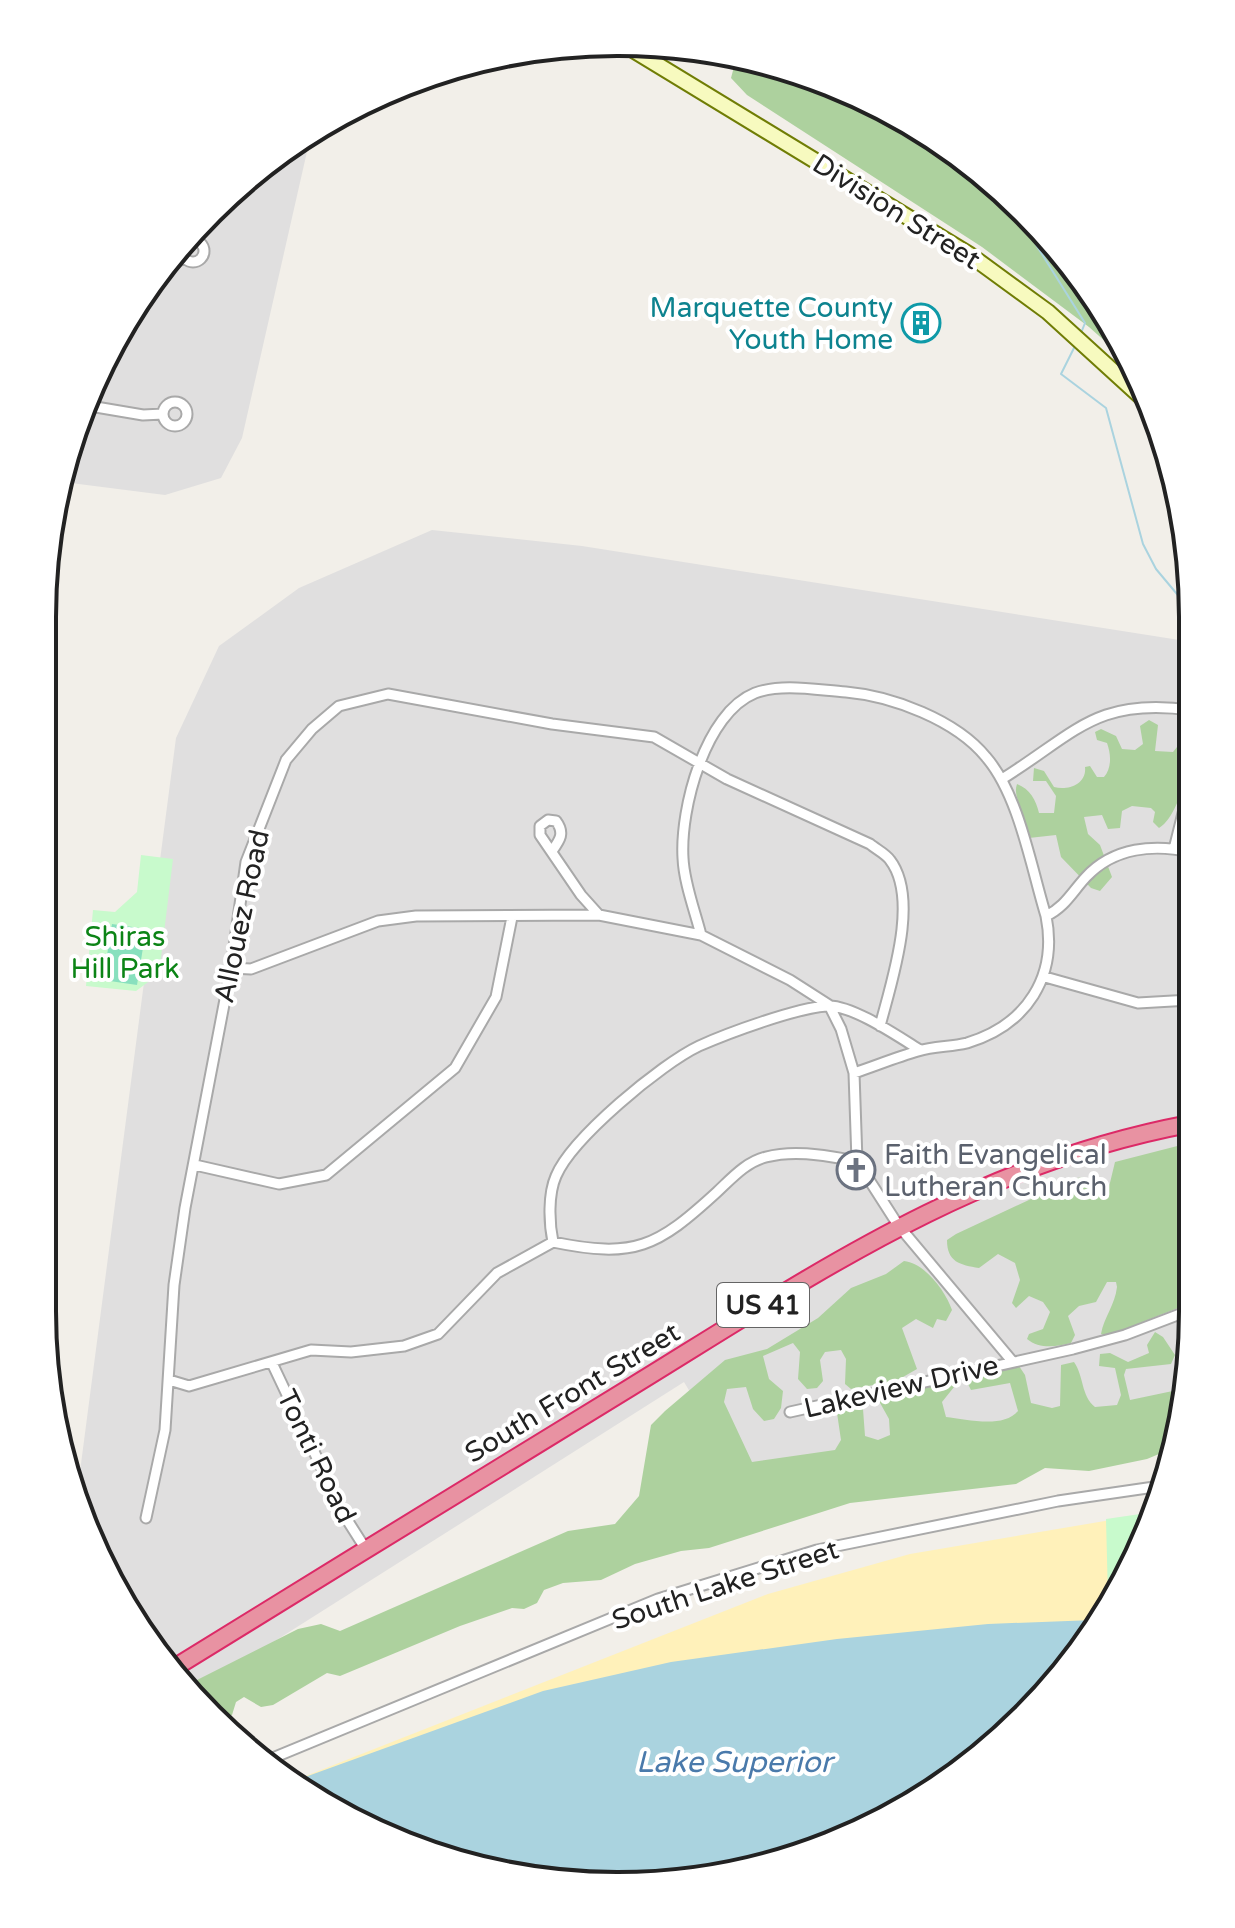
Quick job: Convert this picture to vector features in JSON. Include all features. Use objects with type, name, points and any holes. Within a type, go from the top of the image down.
[{"type":"highway","name":"South Front Street","points":[[181,1664],[365,1548],[898,1225],[974,1189],[1090,1147],[1179,1126]]},
{"type":"street","name":"Division Street","points":[[644,57],[970,255],[1048,312],[1128,385]]},
{"type":"street","points":[[97,407],[143,415],[163,414]]},
{"type":"street","points":[[701,935],[683,858],[690,796],[699,762],[718,726],[742,699],[773,689],[875,696],[923,715],[973,744],[1002,779],[1046,916],[1050,943],[1045,977],[1025,1006],[995,1030],[963,1044],[920,1050],[854,1073]]},
{"type":"street","name":"Allouez Road","points":[[146,1518],[165,1430],[174,1285],[209,1072],[231,968],[246,862],[260,819],[286,760],[312,729],[339,706],[388,694],[552,724],[654,737],[727,779],[847,832],[890,859],[901,883],[903,908],[893,976],[880,1026]]},
{"type":"street","points":[[1002,779],[1099,715],[1137,708],[1179,710]]},
{"type":"street","points":[[1174,849],[1179,829]]},
{"type":"street","points":[[1046,916],[1058,910],[1085,877],[1110,859],[1144,847],[1179,850]]},
{"type":"street","points":[[552,851],[599,915]]},
{"type":"street","points":[[231,968],[251,969],[378,921],[416,916],[599,915],[701,935],[790,980],[829,1005],[880,1026],[920,1050]]},
{"type":"street","points":[[195,1165],[279,1184],[326,1175],[455,1068],[496,997],[512,917]]},
{"type":"street","points":[[1045,977],[1138,1003],[1179,1001]]},
{"type":"street","points":[[829,1005],[841,1029],[854,1073],[857,1161],[898,1225],[1012,1361]]},
{"type":"street","points":[[553,1242],[549,1223],[555,1177],[580,1140],[641,1087],[697,1047],[829,1005]]},
{"type":"street","points":[[169,1380],[189,1386],[311,1350],[351,1352],[404,1346],[438,1334],[497,1273],[553,1242],[588,1250],[642,1247],[678,1228],[750,1163],[768,1156],[798,1153],[857,1161]]},
{"type":"street","name":"Lakeview Drive","points":[[790,1412],[1125,1335],[1179,1314]]},
{"type":"street","name":"Tonti Road","points":[[272,1363],[344,1515],[365,1548]]},
{"type":"street","name":"South Lake Street","points":[[277,1756],[658,1599],[817,1550],[961,1520],[1150,1488]]},
{"type":"shaded area","points":[[307,150],[242,438],[221,478],[165,495],[73,483],[99,403],[131,337],[195,247],[247,195]]},
{"type":"shaded area","points":[[432,530],[582,546],[1179,640],[1179,1310],[1172,1399],[747,1487],[684,1382],[201,1688],[172,1652],[131,1591],[99,1525],[80,1472],[176,738],[219,646],[299,588]]},
{"type":"green space","points":[[734,68],[763,75],[832,99],[898,131],[959,172],[1015,220],[1040,247],[1107,343],[982,247],[747,95],[731,78]]},
{"type":"green space","points":[[1179,719],[1179,799],[1159,828],[1153,822],[1155,812],[1151,808],[1132,806],[1122,811],[1120,828],[1108,829],[1102,815],[1084,817],[1088,834],[1100,845],[1112,877],[1100,891],[1091,888],[1061,857],[1056,835],[1029,838],[1023,831],[1017,784],[1032,796],[1039,813],[1054,813],[1056,796],[1046,781],[1033,781],[1034,768],[1044,771],[1054,787],[1059,788],[1080,782],[1085,767],[1090,766],[1097,777],[1104,777],[1107,773],[1110,765],[1107,743],[1097,740],[1095,732],[1101,729],[1116,736],[1122,749],[1135,750],[1143,744],[1140,726],[1149,720],[1158,725],[1155,751],[1173,752],[1177,747]]},
{"type":"green space","name":"Shiras Hill Park","points":[[141,855],[173,859],[159,974],[136,991],[86,986],[93,910],[115,912],[137,892]]},
{"type":"green space","points":[[112,924],[146,929],[137,985],[103,980]]},
{"type":"green space","points":[[1179,1146],[1179,1308],[1107,1336],[1101,1334],[1117,1287],[1116,1282],[1107,1282],[1096,1302],[1079,1306],[1068,1316],[1075,1335],[1071,1343],[1042,1346],[1032,1342],[1027,1339],[1029,1334],[1043,1329],[1050,1312],[1043,1302],[1029,1296],[1016,1308],[1012,1303],[1020,1280],[1015,1263],[998,1254],[979,1268],[961,1264],[949,1253],[947,1240],[1031,1199],[1049,1182],[1084,1177],[1092,1191],[1108,1191],[1115,1162]]},
{"type":"green space","points":[[904,1261],[920,1267],[934,1280],[952,1310],[946,1321],[937,1319],[933,1328],[916,1319],[902,1328],[917,1369],[896,1381],[851,1389],[845,1384],[846,1359],[841,1350],[825,1352],[820,1360],[823,1381],[817,1388],[807,1389],[798,1379],[800,1352],[793,1343],[763,1356],[769,1379],[783,1391],[781,1408],[774,1419],[764,1421],[753,1409],[746,1387],[727,1389],[724,1402],[752,1462],[835,1450],[841,1440],[837,1413],[852,1405],[863,1409],[865,1436],[878,1440],[890,1435],[889,1419],[879,1401],[887,1394],[946,1382],[954,1387],[942,1402],[946,1417],[984,1422],[1011,1417],[1018,1411],[1010,1383],[971,1390],[968,1384],[970,1377],[1007,1364],[1019,1366],[1025,1375],[1031,1403],[1052,1408],[1060,1406],[1061,1365],[1074,1362],[1087,1397],[1095,1407],[1117,1405],[1121,1395],[1115,1368],[1099,1366],[1100,1354],[1110,1353],[1128,1362],[1149,1353],[1147,1345],[1155,1332],[1163,1337],[1175,1355],[1171,1364],[1126,1369],[1124,1375],[1130,1400],[1173,1391],[1161,1453],[1089,1471],[1045,1468],[1016,1484],[850,1503],[709,1548],[681,1551],[635,1564],[601,1580],[563,1583],[544,1590],[537,1603],[524,1609],[512,1608],[460,1626],[340,1676],[327,1673],[273,1705],[261,1707],[244,1697],[236,1702],[229,1717],[195,1681],[298,1629],[321,1624],[340,1631],[568,1531],[615,1524],[639,1496],[651,1425],[665,1411],[725,1360],[767,1349],[818,1318],[851,1288],[886,1274]]},
{"type":"green space","points":[[1140,1514],[1108,1584],[1106,1519]]},
{"type":"sand","points":[[1140,1515],[1104,1591],[1063,1652],[1029,1693],[317,1784],[305,1776],[768,1594],[910,1554]]},
{"type":"water","name":"Lake Superior","points":[[1085,1620],[1040,1681],[1015,1708],[959,1756],[898,1797],[866,1814],[763,1853],[654,1871],[581,1871],[508,1861],[472,1853],[403,1829],[337,1797],[306,1777],[543,1691],[671,1662],[837,1639],[988,1624]]},
{"type":"waterway","points":[[1032,239],[1085,323],[1081,333]]},
{"type":"waterway","points":[[1075,346],[1061,374],[1106,408],[1143,544],[1156,569],[1178,596]]},
{"type":"place","name":"Marquette County Youth Home","points":[[921,323]]},
{"type":"place","name":"Faith Evangelical Lutheran Church","points":[[856,1170]]}]
